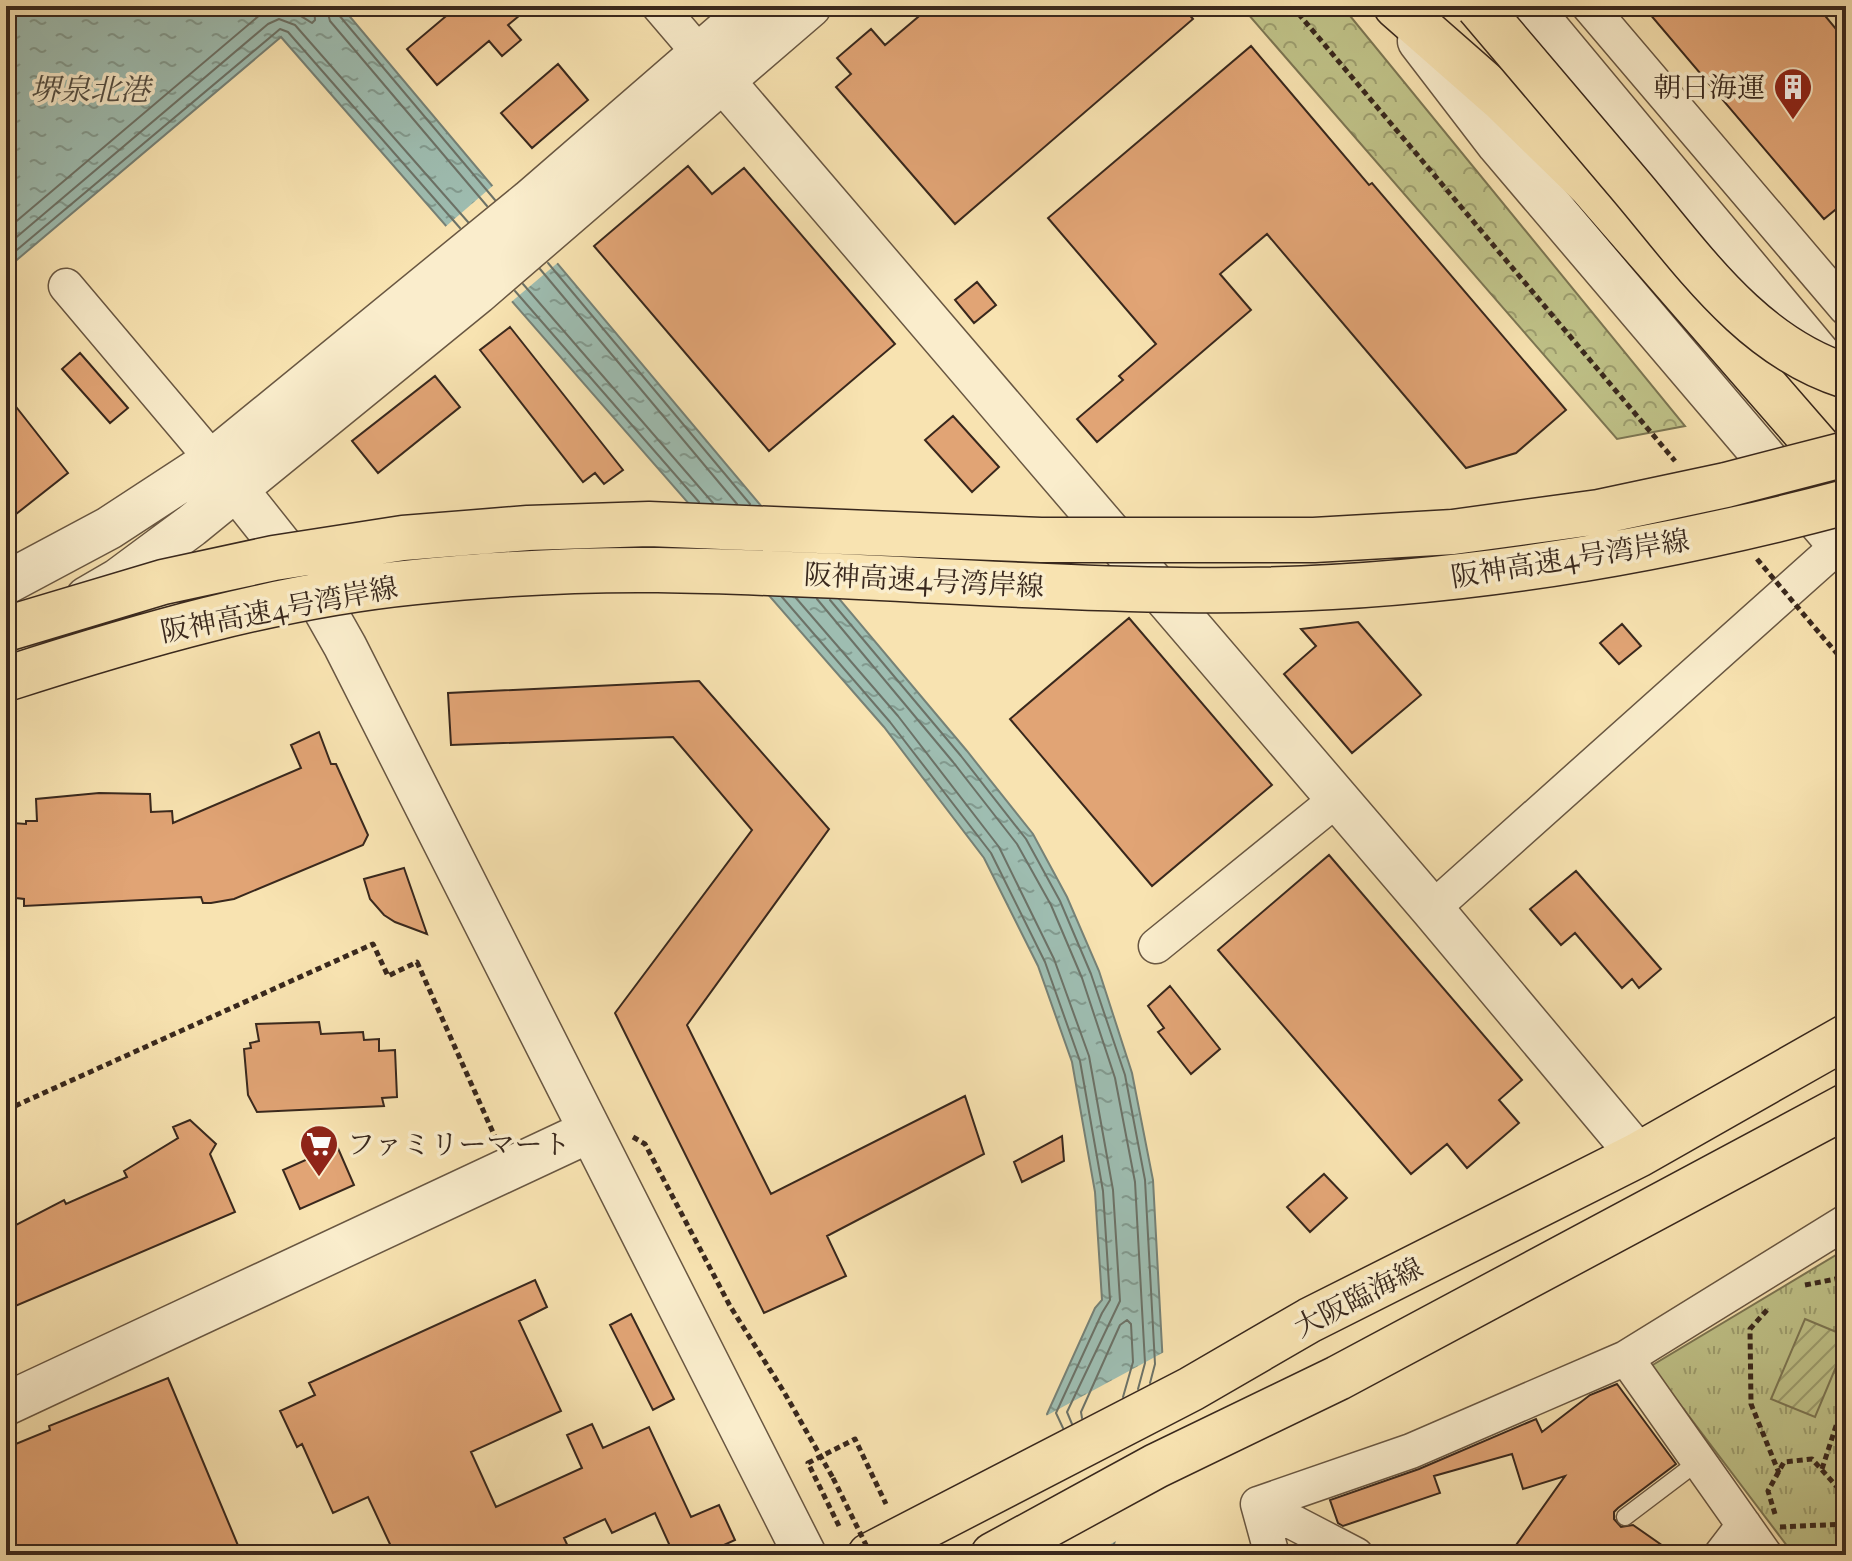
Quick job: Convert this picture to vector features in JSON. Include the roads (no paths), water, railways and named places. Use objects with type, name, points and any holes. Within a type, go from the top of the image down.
[{"type":"main road","points":[[1394,6],[1503,100],[1591,186],[1846,479]]},
{"type":"main road","points":[[1478,6],[1728,300],[1781,345],[1812,364],[1846,376]]},
{"type":"main road","name":"阪神高速4号湾岸線","points":[[6,629],[177,579],[274,558],[403,538],[528,528],[649,524],[1041,540],[1314,540],[1453,532],[1599,512],[1726,485],[1846,454]]},
{"type":"main road","name":"阪神高速4号湾岸線","points":[[6,679],[199,622],[304,598],[410,583],[533,573],[652,569],[1184,591],[1310,588],[1458,578],[1606,557],[1748,528],[1846,502]]},
{"type":"main road","name":"大阪臨海線","points":[[860,1545],[1060,1459],[1191,1389],[1310,1320],[1638,1155],[1846,1037]]},
{"type":"main road","points":[[1010,1546],[1156,1466],[1338,1378],[1846,1106]]},
{"type":"street","points":[[659,6],[1432,909],[1638,1155]]},
{"type":"street","points":[[711,67],[755,6]]},
{"type":"street","points":[[6,645],[118,580],[225,475],[542,214],[711,67],[810,6]]},
{"type":"street","points":[[1394,6],[1498,144],[1843,549],[1432,909]]},
{"type":"street","points":[[1529,6],[1846,386]]},
{"type":"street","points":[[1589,6],[1843,298],[1799,331]]},
{"type":"street","points":[[66,286],[225,475],[306,577],[345,646],[805,1555]]},
{"type":"street","points":[[6,583],[109,528],[225,475]]},
{"type":"street","points":[[1156,946],[1337,799]]},
{"type":"street","points":[[6,1404],[590,1131]]},
{"type":"street","points":[[1258,1504],[1411,1451],[1626,1358],[1846,1222]]},
{"type":"street","points":[[1626,1358],[1765,1555]]},
{"type":"street","points":[[1258,1504],[1272,1555]]},
{"type":"street","points":[[1258,1504],[1356,1555]]},
{"type":"street","points":[[1721,1555],[1744,1525]]},
{"type":"lane","points":[[1625,1517],[1699,1461]]},
{"type":"water","name":"堺泉北港","points":[[6,6],[341,6],[967,751],[1033,834],[1067,897],[1099,971],[1132,1073],[1153,1180],[1163,1366],[1111,1555],[1062,1555],[1080,1484],[1047,1414],[1095,1308],[1102,1300],[1095,1192],[1072,1062],[1038,966],[984,858],[884,727],[281,37],[6,269]]},
{"type":"place","name":"朝日海運","points":[[1793,121]]},
{"type":"place","name":"ファミリーマート","points":[[319,1178]]}]
